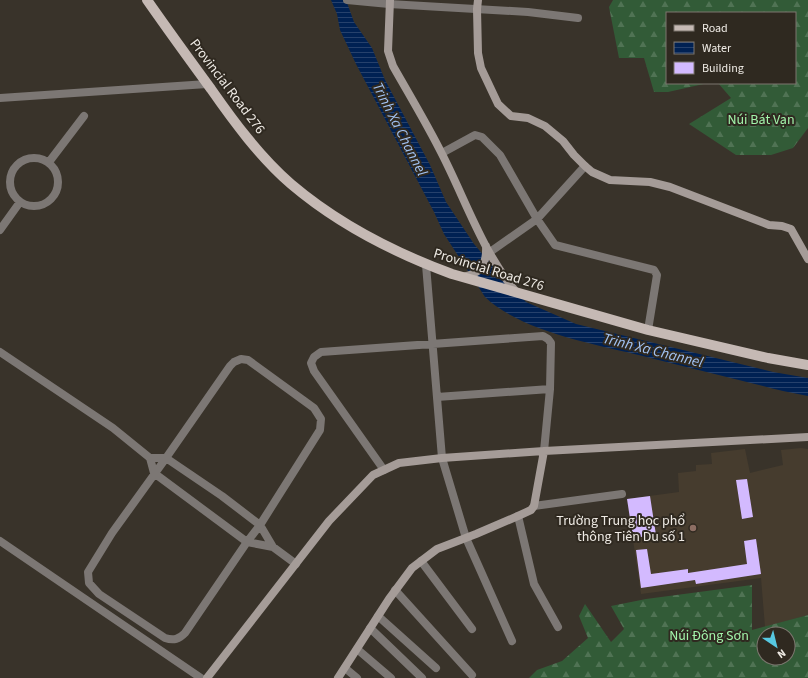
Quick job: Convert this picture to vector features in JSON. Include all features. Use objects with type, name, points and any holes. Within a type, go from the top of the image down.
[{"type":"main road","name":"Provincial Road 276","points":[[147,0],[227,112],[256,148],[290,183],[351,227],[426,265],[461,277],[648,330],[768,358],[808,365]]},
{"type":"main road","points":[[478,0],[478,53],[481,68],[498,104],[511,116],[528,118],[545,126],[592,172],[610,180],[650,182],[668,186],[769,225],[782,226],[791,229],[808,259]]},
{"type":"main road","points":[[389,2],[388,51],[391,59],[442,153],[488,249],[503,275],[518,294]]},
{"type":"main road","points":[[461,277],[469,275],[482,267],[486,259],[488,249]]},
{"type":"main road","points":[[207,678],[329,521],[373,475],[399,463],[442,458],[544,451],[808,437]]},
{"type":"main road","points":[[338,678],[395,590],[412,568],[437,549],[531,510],[534,506],[544,451]]},
{"type":"street","points":[[347,0],[528,12],[578,18]]},
{"type":"street","points":[[0,98],[207,84]]},
{"type":"street","points":[[49,162],[84,116]]},
{"type":"street","points":[[442,153],[475,135],[482,137],[500,155],[537,219],[555,245],[654,270],[657,275],[648,330]]},
{"type":"street","points":[[27,158],[42,158],[49,162],[55,168],[59,184],[51,199],[44,204],[36,206],[27,206],[20,202],[14,196],[9,182],[14,167],[27,158]]},
{"type":"street","points":[[488,249],[537,219],[585,166]]},
{"type":"street","points":[[0,230],[20,202]]},
{"type":"street","points":[[426,265],[442,458],[466,538],[512,641]]},
{"type":"street","points":[[384,470],[314,371],[311,363],[314,357],[321,352],[328,350],[543,336],[551,343],[550,389],[544,451]]},
{"type":"street","points":[[0,352],[113,428],[150,458],[154,473],[247,542],[273,547]]},
{"type":"street","points":[[241,359],[248,360],[301,398],[319,413],[321,419],[320,430],[260,525],[185,633],[177,639],[171,640],[165,638],[99,594],[89,583],[88,572],[89,567],[112,533],[166,458],[230,366],[241,359]]},
{"type":"street","points":[[437,397],[550,389]]},
{"type":"street","points":[[150,458],[166,458],[222,496],[260,525],[273,547],[296,564]]},
{"type":"street","points":[[534,506],[622,494]]},
{"type":"street","points":[[518,516],[534,584],[558,627]]},
{"type":"street","points":[[0,541],[201,678]]},
{"type":"street","points":[[421,561],[472,629]]},
{"type":"street","points":[[395,590],[472,675]]},
{"type":"street","points":[[378,616],[436,668]]},
{"type":"street","points":[[370,628],[422,678]]},
{"type":"street","points":[[357,649],[391,678]]},
{"type":"street","points":[[345,668],[357,678]]},
{"type":"shaded area","name":"Trường Trung học phổ thông Tiên Du số 1","points":[[801,448],[808,449],[808,615],[765,626],[761,578],[641,594],[627,499],[679,492],[678,473],[696,471],[696,465],[712,464],[711,453],[745,449],[750,473],[783,465],[781,450]]},
{"type":"green space","name":"Núi Bát Vạn","points":[[613,0],[808,0],[808,128],[793,148],[771,155],[736,155],[689,124],[731,98],[719,84],[796,84],[796,12],[666,12],[666,84],[704,84],[668,92],[654,92],[644,58],[619,58],[609,7]]},
{"type":"green space","name":"Núi Đông Sơn","points":[[752,585],[752,630],[756,629],[756,666],[796,666],[796,626],[767,626],[808,615],[808,678],[529,678],[537,670],[562,661],[588,638],[579,616],[585,604],[611,642],[624,629],[611,606],[646,599]]},
{"type":"water","name":"Trinh Xa Channel","points":[[331,0],[346,0],[354,22],[372,48],[385,80],[430,165],[446,202],[474,244],[507,283],[526,302],[576,324],[773,372],[808,378],[808,396],[560,335],[519,319],[500,309],[485,297],[444,234],[434,212],[356,64],[340,30],[337,14]]},
{"type":"building","points":[[747,479],[753,517],[742,519],[736,480]]},
{"type":"building","points":[[650,496],[656,535],[633,538],[627,499]]},
{"type":"building","points":[[756,539],[761,574],[696,584],[695,580],[641,588],[636,550],[647,549],[651,574],[688,569],[688,573],[747,564],[744,541]]},
{"type":"place","name":"Trường Trung học phổ thông Tiên Du số 1","points":[[693,528]]}]
